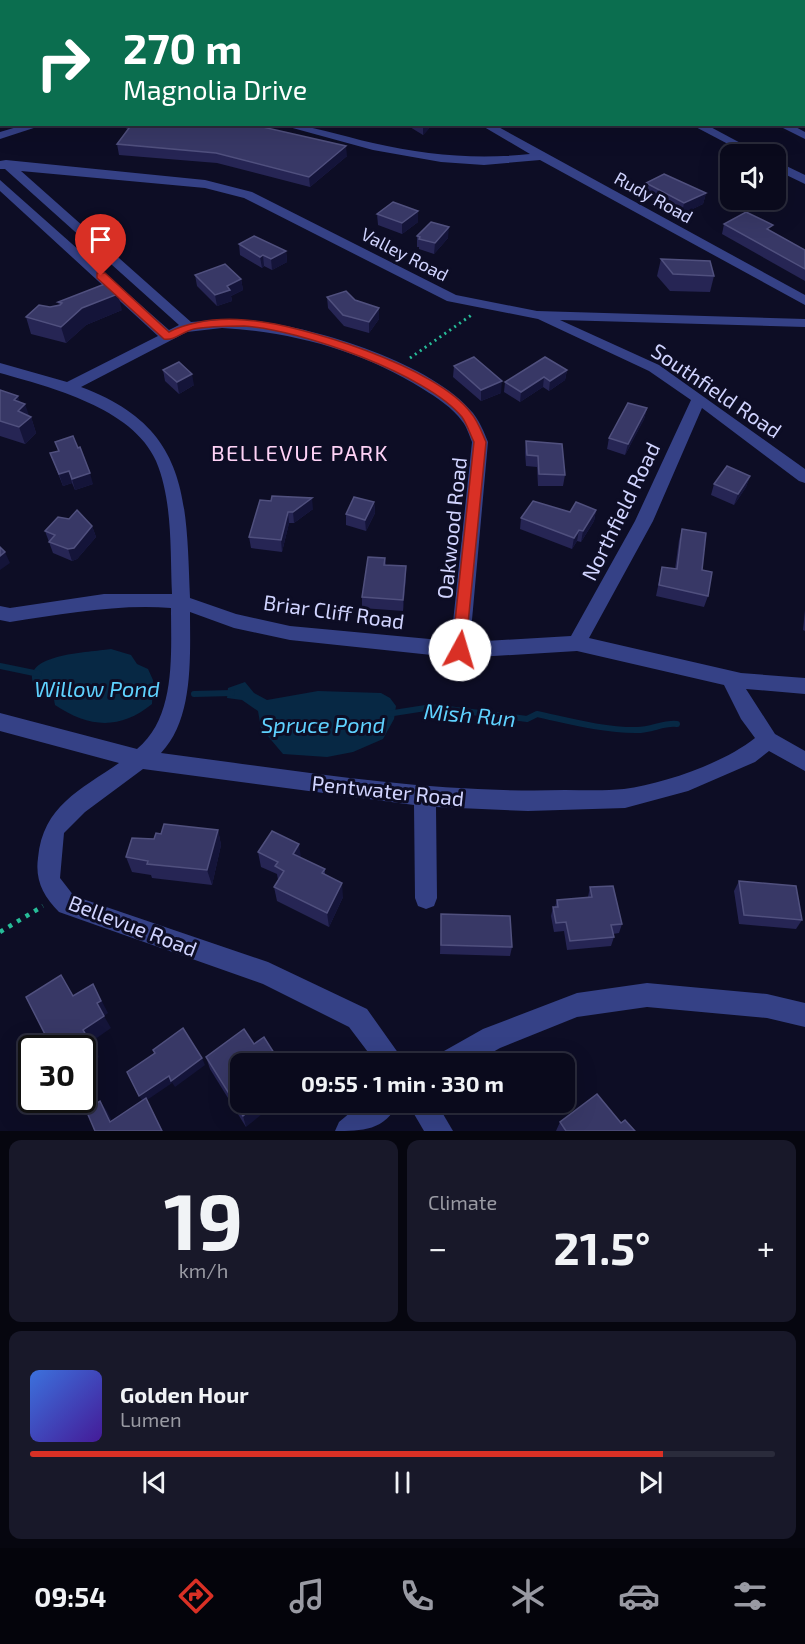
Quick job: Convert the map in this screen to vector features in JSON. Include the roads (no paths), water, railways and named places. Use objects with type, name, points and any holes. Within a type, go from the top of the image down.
[{"type":"street","points":[[0,136],[33,126]]},
{"type":"street","points":[[291,126],[400,152],[463,161],[498,161],[542,156]]},
{"type":"street","name":"Rudy Road","points":[[488,126],[805,301]]},
{"type":"street","points":[[699,126],[735,144]]},
{"type":"street","points":[[784,126],[805,136]]},
{"type":"street","points":[[3,164],[189,327]]},
{"type":"street","name":"Valley Road","points":[[3,164],[226,188],[248,195],[452,298],[485,306],[537,315],[805,323]]},
{"type":"street","points":[[786,170],[805,180]]},
{"type":"street","points":[[0,184],[168,337]]},
{"type":"street","name":"Southfield Road","points":[[537,315],[654,368],[699,398],[805,477]]},
{"type":"street","name":"Oakwood Road","points":[[69,387],[189,327],[245,323],[295,332],[397,367],[434,388],[466,415],[480,442],[460,650]]},
{"type":"street","name":"Bellevue Road","points":[[0,368],[69,387],[117,411],[145,435],[165,462],[175,521],[182,602],[175,704],[166,732],[139,759],[91,792],[54,829],[48,867],[50,888],[67,904],[268,974],[358,1018],[385,1053]]},
{"type":"street","name":"Northfield Road","points":[[577,643],[644,521],[699,398]]},
{"type":"street","name":"Briar Cliff Road","points":[[0,614],[10,615],[104,601],[142,599],[182,602],[234,621],[290,633],[460,650],[577,643],[730,678],[805,686]]},
{"type":"street","points":[[730,678],[748,713],[768,740],[805,762]]},
{"type":"street","name":"Pentwater Road","points":[[0,722],[139,759],[425,798],[528,801],[625,798],[680,784],[715,771],[748,756],[768,740]]},
{"type":"street","points":[[425,798],[426,898]]},
{"type":"street","points":[[465,1053],[492,1038],[577,1005],[647,995],[767,1006],[805,1015]]},
{"type":"street","points":[[348,1131],[371,1113]]},
{"type":"street","points":[[428,1113],[440,1131]]},
{"type":"water","name":"Willow Pond","points":[[111,649],[131,655],[137,664],[148,669],[153,680],[152,704],[128,719],[103,723],[79,718],[55,705],[53,694],[34,685],[32,678],[34,670],[42,663],[65,655]]},
{"type":"water","name":"Spruce Pond","points":[[245,682],[254,693],[267,700],[318,691],[381,693],[390,698],[396,706],[394,719],[383,739],[353,752],[327,757],[283,754],[261,728],[258,711],[242,700],[227,698],[228,688]]},
{"type":"waterway","points":[[0,666],[39,674]]},
{"type":"waterway","name":"Mish Run","points":[[194,694],[232,693]]},
{"type":"waterway","name":"Mish Run","points":[[387,714],[432,707],[527,719],[537,714],[586,725],[623,730],[641,730],[677,724]]},
{"type":"district","name":"BELLEVUE PARK","points":[[300,452]]}]
